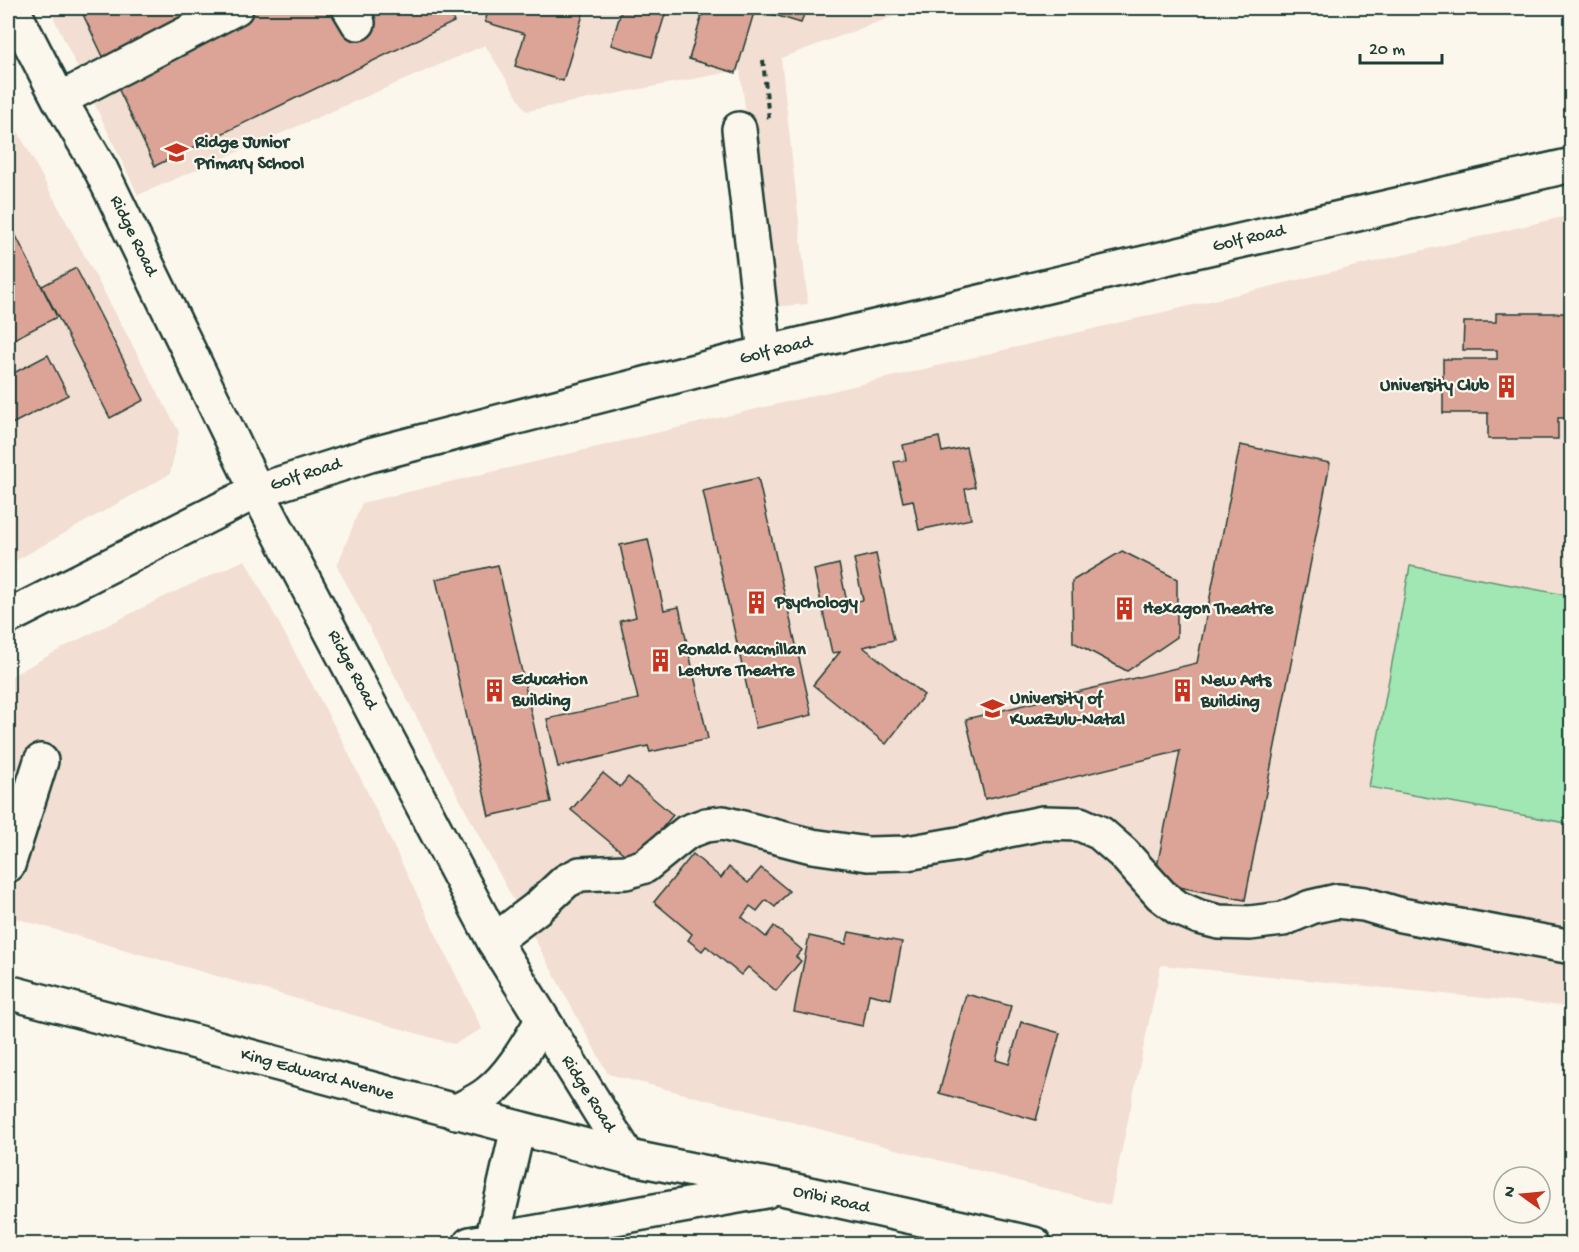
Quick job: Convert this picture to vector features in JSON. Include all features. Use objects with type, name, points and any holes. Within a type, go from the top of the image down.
[{"type":"street","name":"Ridge Road","points":[[12,8],[59,99],[100,170],[257,491],[494,941],[628,1157]]},
{"type":"street","name":"Ridge Road","points":[[37,8],[74,92],[100,170]]},
{"type":"street","points":[[74,92],[236,8]]},
{"type":"street","points":[[739,129],[765,353]]},
{"type":"street","name":"Golf Road","points":[[8,617],[257,491],[370,455],[765,353],[1572,165]]},
{"type":"street","points":[[8,865],[41,761]]},
{"type":"street","points":[[494,941],[537,908],[566,881],[580,874],[626,872],[645,866],[687,832],[706,825],[723,824],[812,846],[868,854],[907,853],[964,843],[1008,830],[1043,823],[1080,824],[1100,833],[1123,853],[1161,895],[1178,909],[1219,922],[1250,923],[1282,919],[1311,907],[1337,901],[1365,904],[1401,915],[1572,947]]},
{"type":"street","name":"King Edward Avenue","points":[[8,992],[628,1157]]},
{"type":"street","points":[[455,1112],[490,1092],[501,1081],[542,1021]]},
{"type":"street","points":[[518,1128],[481,1243],[593,1234],[782,1188]]},
{"type":"street","name":"Oribi Road","points":[[628,1157],[782,1188],[1034,1245]]},
{"type":"shaded area","name":"Ridge Junior Primary School","points":[[49,8],[916,8],[781,58],[808,304],[772,307],[740,70],[526,111],[485,45],[138,195]]},
{"type":"shaded area","points":[[8,113],[179,432],[170,474],[8,565]]},
{"type":"shaded area","name":"University of KwaZulu-Natal","points":[[1571,215],[1571,1007],[1161,965],[1110,1205],[608,1074],[337,566],[362,503]]},
{"type":"shaded area","points":[[245,560],[343,742],[482,1029],[454,1044],[8,916],[8,678],[170,594]]},
{"type":"green space","points":[[1410,566],[1571,596],[1571,824],[1369,787]]},
{"type":"building","points":[[80,8],[447,8],[454,22],[155,166]]},
{"type":"building","points":[[489,8],[585,8],[563,81],[515,66],[525,34],[485,22]]},
{"type":"building","points":[[622,8],[667,8],[652,57],[611,45]]},
{"type":"building","points":[[704,8],[806,8],[801,23],[755,9],[736,73],[689,59]]},
{"type":"building","points":[[8,220],[57,317],[8,342]]},
{"type":"building","points":[[76,268],[144,400],[110,418],[42,286]]},
{"type":"building","name":"University Club","points":[[1496,313],[1572,313],[1572,418],[1558,418],[1558,439],[1488,439],[1488,413],[1443,413],[1443,359],[1497,359],[1497,350],[1463,350],[1464,322],[1496,322]]},
{"type":"building","points":[[48,355],[68,395],[8,426],[8,376]]},
{"type":"building","points":[[939,437],[942,452],[966,447],[975,487],[965,489],[971,519],[919,530],[913,500],[903,502],[894,462],[906,460],[903,445]]},
{"type":"building","name":"New Arts Building","points":[[1240,445],[1330,463],[1245,900],[1154,882],[1180,751],[985,799],[966,719],[1197,663]]},
{"type":"building","name":"Psychology","points":[[758,478],[812,715],[756,728],[703,491]]},
{"type":"building","name":"Ronald Macmillan Lecture Theatre","points":[[648,539],[664,610],[679,607],[708,739],[650,752],[648,746],[558,767],[547,719],[638,699],[620,621],[636,617],[620,545]]},
{"type":"building","name":"Hexagon Theatre","points":[[1122,551],[1177,579],[1177,637],[1127,671],[1073,642],[1072,581]]},
{"type":"building","points":[[876,554],[894,640],[863,647],[924,695],[886,744],[813,685],[840,652],[832,653],[814,570],[839,564],[847,603],[863,600],[854,559]]},
{"type":"building","name":"Education Building","points":[[498,565],[551,802],[489,816],[436,579]]},
{"type":"building","points":[[603,773],[620,787],[628,777],[673,815],[634,862],[571,810]]},
{"type":"building","points":[[693,854],[721,878],[729,867],[748,883],[761,868],[789,891],[775,907],[766,900],[757,911],[750,906],[742,917],[766,937],[774,926],[802,950],[796,957],[801,961],[776,991],[748,967],[741,975],[706,946],[702,951],[688,940],[692,934],[654,902]]},
{"type":"building","points":[[849,932],[902,942],[891,999],[869,994],[863,1026],[794,1012],[809,936],[846,944]]},
{"type":"building","points":[[966,994],[1011,1006],[996,1060],[1009,1064],[1021,1022],[1060,1033],[1036,1120],[939,1093]]},
{"type":"place","name":"Ridge Junior Primary School","points":[[177,153]]},
{"type":"place","name":"University Club","points":[[1507,386]]},
{"type":"place","name":"Psychology","points":[[757,603]]},
{"type":"place","name":"Hexagon Theatre","points":[[1125,609]]},
{"type":"place","name":"Ronald Macmillan Lecture Theatre","points":[[660,660]]},
{"type":"place","name":"Education Building","points":[[494,690]]},
{"type":"place","name":"New Arts Building","points":[[1183,691]]},
{"type":"place","name":"University of KwaZulu-Natal","points":[[992,709]]}]
